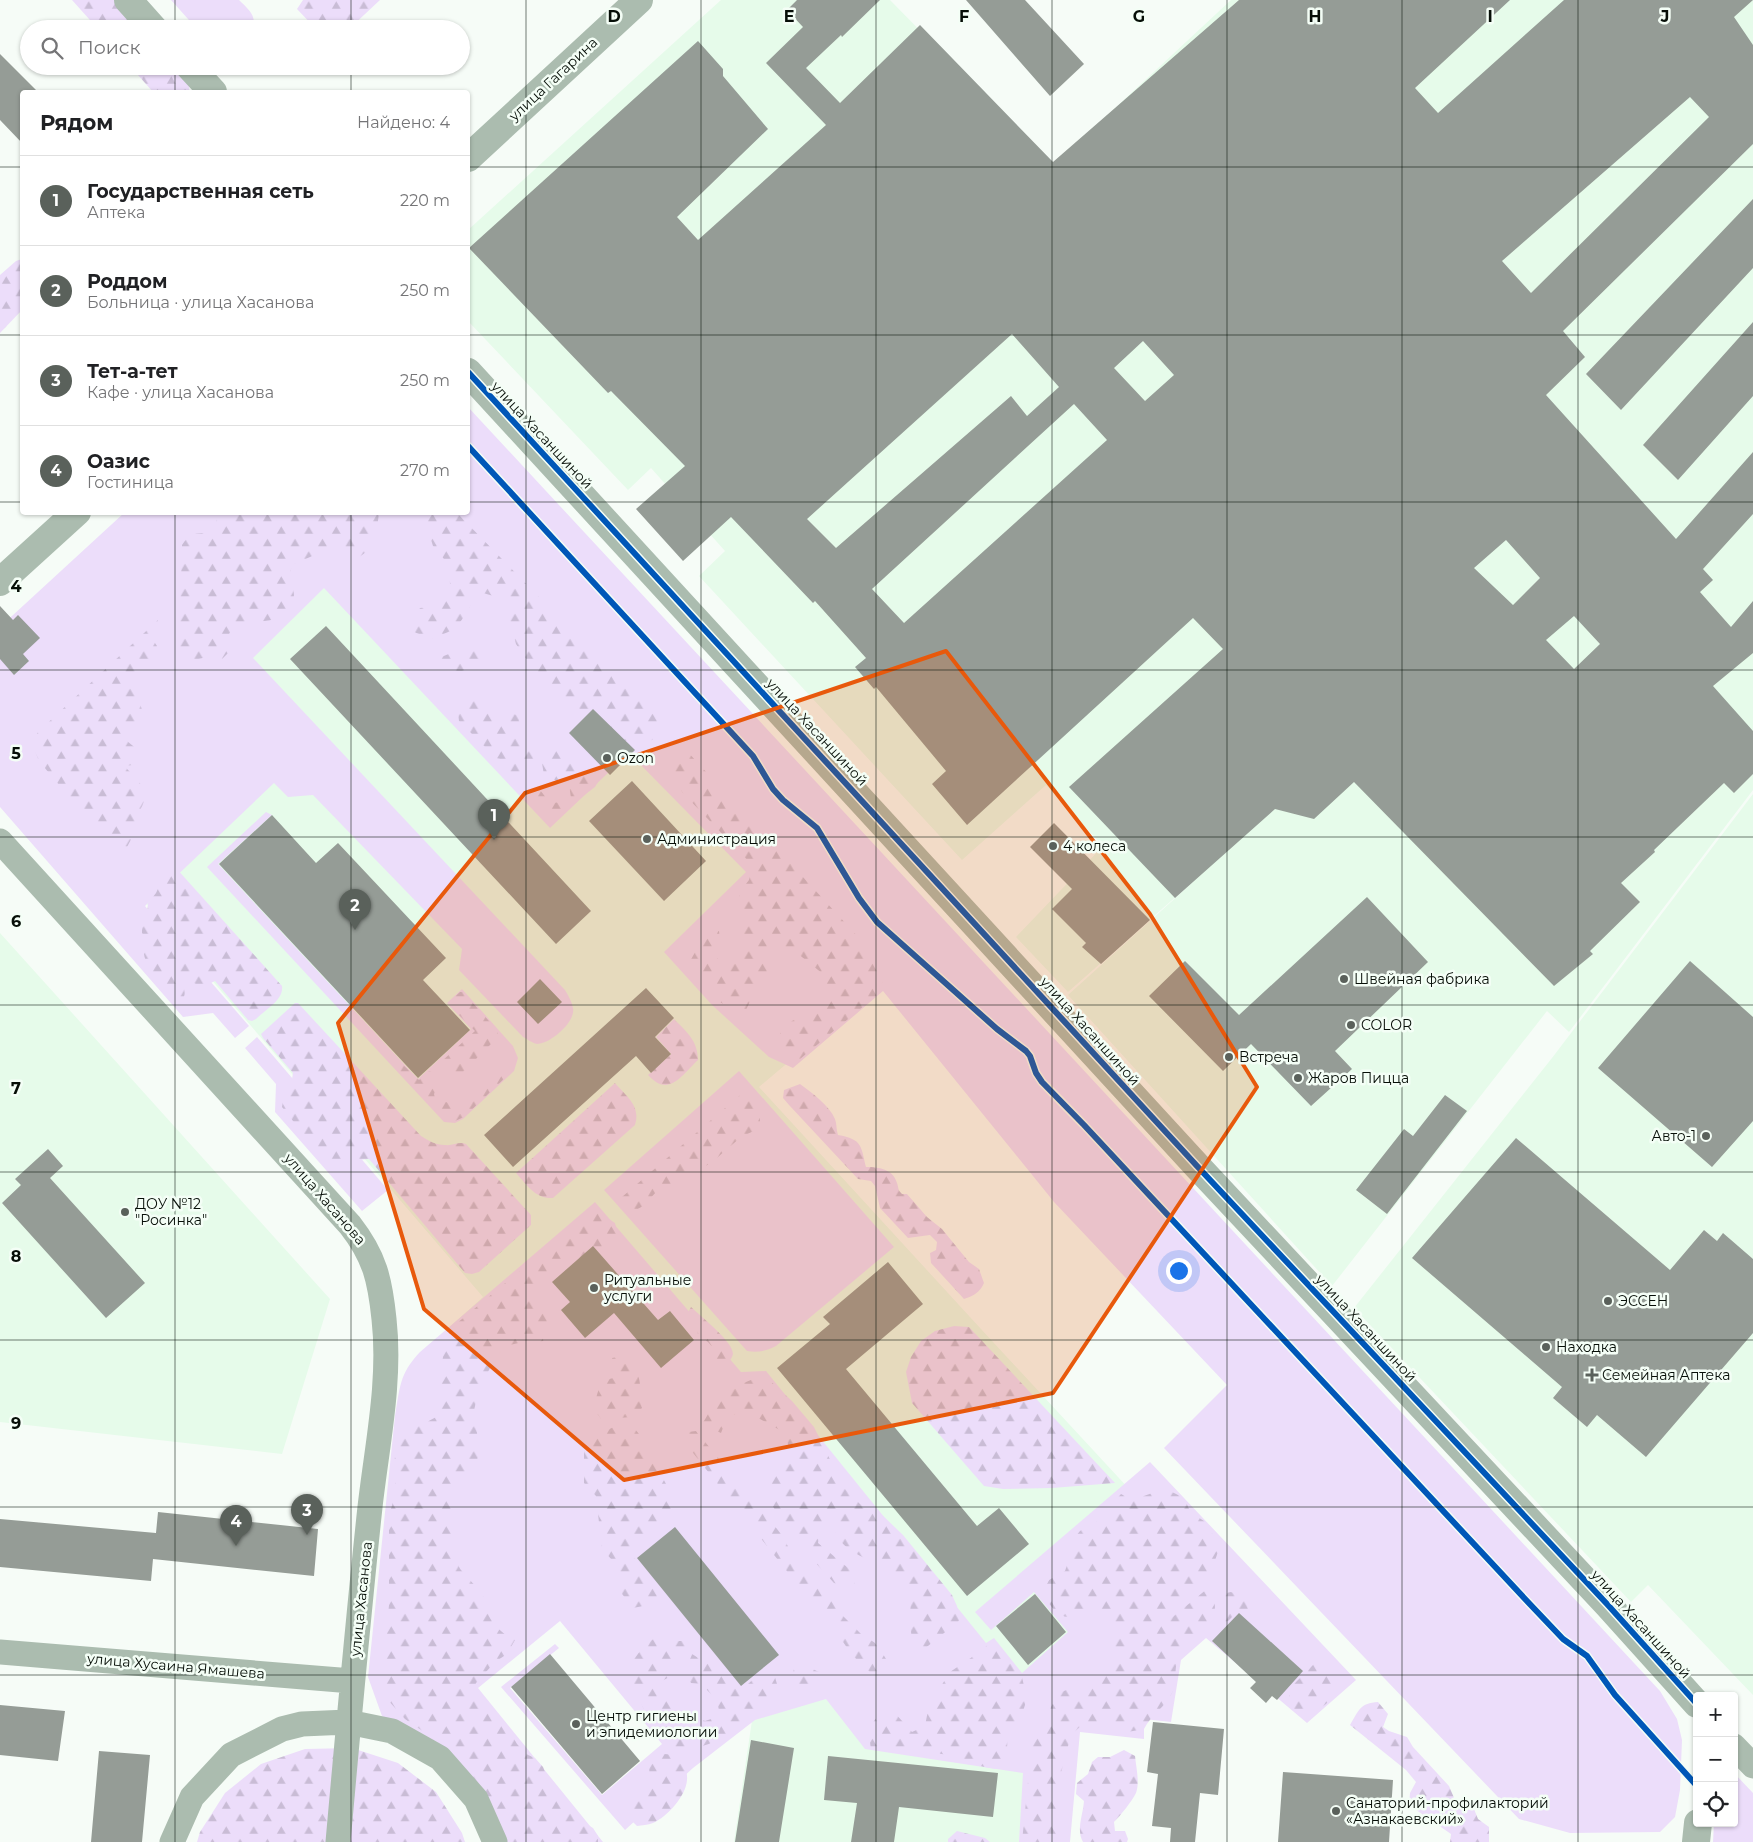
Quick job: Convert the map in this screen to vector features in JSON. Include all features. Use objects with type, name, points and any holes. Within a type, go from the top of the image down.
[{"type":"street","points":[[128,0],[146,20]]},
{"type":"street","name":"улица Гагарина","points":[[470,156],[639,0]]},
{"type":"street","points":[[197,75],[211,90]]},
{"type":"street","name":"улица Хасаншиной","points":[[470,374],[1192,1160],[1607,1604],[1693,1700]]},
{"type":"street","points":[[0,582],[74,515]]},
{"type":"street","name":"улица Хасанова","points":[[0,841],[350,1225],[360,1237],[374,1262],[381,1295],[387,1363],[352,1681],[338,1842]]},
{"type":"street","name":"улица Хусаина Ямашева","points":[[0,1652],[352,1681]]},
{"type":"street","points":[[172,1842],[192,1797],[231,1755],[282,1728],[302,1724],[348,1722],[392,1731],[440,1758],[476,1799],[495,1842]]},
{"type":"street","points":[[1738,1750],[1753,1766]]},
{"type":"street","points":[[1696,1842],[1698,1827]]},
{"type":"highlighted area","points":[[946,651],[1150,914],[1257,1087],[1053,1393],[624,1480],[424,1309],[338,1023],[525,793]]},
{"type":"shaded area","points":[[721,0],[890,0],[1053,166],[1231,0],[1753,0],[1753,790],[1569,1032],[1547,1011],[1332,1286],[1068,995],[1213,864],[1068,992],[1016,937],[1103,846],[1046,785],[962,860],[699,576],[725,551],[651,468],[628,490],[470,323],[470,228]]},
{"type":"shaded area","points":[[440,515],[445,515],[888,978],[759,1087],[1205,1571],[1030,1729],[1019,1842],[734,1842],[754,1707],[445,1331],[483,1297],[26,763]]},
{"type":"shaded area","points":[[1753,794],[1753,1695],[1648,1585],[1631,1602],[1354,1308],[1552,1058]]},
{"type":"shaded area","name":"ДОУ №12 \"Росинка\"","points":[[0,933],[330,1299],[282,1454],[0,1422]]},
{"type":"green space","points":[[72,0],[118,0],[136,20],[90,20]]},
{"type":"green space","points":[[171,0],[239,0],[248,9],[254,20],[189,20]]},
{"type":"green space","points":[[303,0],[380,0],[359,20],[307,20],[297,9]]},
{"type":"green space","points":[[138,75],[187,75],[190,78],[189,90],[151,90]]},
{"type":"green space","points":[[20,260],[20,312],[0,333],[0,275]]},
{"type":"green space","points":[[470,409],[1660,1691],[1677,1719],[1682,1740],[1680,1790],[1675,1817],[1660,1832],[1570,1833],[1519,1819],[1164,1448],[1227,1385],[1054,1202],[883,991],[793,1068],[769,1057],[712,1005],[664,952],[746,872],[629,753],[550,828],[324,588],[253,658],[565,990],[571,1001],[573,1014],[566,1026],[549,1040],[537,1044],[523,1037],[459,970],[462,949],[313,795],[288,797],[274,783],[145,906],[249,1026],[235,1038],[213,1013],[183,1017],[0,807],[0,627],[122,515],[470,515]]},
{"type":"green space","points":[[216,515],[379,515],[373,543],[365,553],[349,563],[342,549],[328,549],[292,565],[291,580],[294,597],[290,606],[283,614],[275,619],[241,624],[234,627],[228,641],[228,653],[221,660],[207,657],[190,661],[180,648],[177,629],[180,609],[182,545],[187,538],[201,533],[209,534],[217,526]]},
{"type":"green space","points":[[420,515],[459,515],[665,726],[661,734],[650,741],[632,738],[617,747],[582,710],[563,701],[539,678],[516,644],[504,599],[483,593],[472,602],[455,629],[432,639],[414,632],[412,622],[420,608],[440,606],[450,584],[449,565],[433,546],[425,521]]},
{"type":"green space","points":[[158,620],[153,640],[157,646],[153,655],[147,661],[136,690],[142,710],[141,718],[137,724],[126,725],[121,730],[122,737],[138,750],[139,760],[133,765],[124,766],[141,784],[145,796],[144,802],[134,818],[137,828],[127,847],[116,847],[105,840],[39,761],[34,740],[38,732]]},
{"type":"green space","points":[[463,648],[483,650],[482,663],[462,671],[441,667],[439,658]]},
{"type":"green space","points":[[473,697],[492,715],[509,712],[519,716],[520,743],[533,754],[535,772],[518,781],[510,772],[509,761],[496,758],[459,721],[460,701]]},
{"type":"green space","points":[[554,747],[568,750],[573,760],[593,768],[600,779],[595,787],[552,820],[525,793],[529,787],[537,786],[550,803],[563,802],[571,798],[569,784],[544,775],[540,751]]},
{"type":"green space","points":[[686,750],[883,964],[884,976],[877,995],[800,1059],[784,1056],[776,1045],[782,1028],[829,997],[823,974],[797,953],[777,944],[768,963],[770,982],[752,997],[746,1010],[732,1009],[720,1002],[713,991],[696,978],[689,963],[708,929],[719,931],[721,948],[716,958],[731,965],[740,954],[742,938],[739,893],[749,880],[752,865],[682,792],[669,761]]},
{"type":"green space","points":[[266,812],[272,815],[218,864],[418,1079],[471,1029],[447,1003],[462,989],[513,1046],[518,1058],[514,1071],[463,1119],[455,1123],[444,1122],[207,867]]},
{"type":"green space","points":[[170,864],[176,868],[282,986],[282,991],[277,1000],[256,1019],[248,1020],[215,981],[202,986],[184,977],[182,978],[185,992],[184,997],[182,999],[177,997],[165,987],[145,960],[144,954],[149,946],[149,942],[142,933],[142,926],[147,914],[148,903],[156,893],[161,882],[165,865]]},
{"type":"green space","points":[[460,992],[463,992],[497,1030],[498,1037],[459,1076],[449,1076],[444,1072],[442,1061],[475,1031],[449,1005],[449,1002]]},
{"type":"green space","points":[[295,1003],[298,1003],[421,1136],[439,1144],[466,1144],[531,1215],[531,1225],[479,1272],[465,1273],[369,1159],[356,1160],[345,1157],[339,1165],[333,1166],[319,1154],[282,1107],[283,1101],[290,1093],[293,1073],[261,1034]]},
{"type":"green space","points":[[674,1019],[694,1042],[698,1053],[698,1060],[680,1078],[669,1085],[662,1085],[655,1082],[648,1075],[671,1054],[656,1037]]},
{"type":"green space","points":[[257,1037],[388,1190],[362,1211],[275,1112],[276,1084],[245,1048]]},
{"type":"green space","points":[[401,1063],[419,1080],[429,1071],[432,1072],[438,1085],[434,1094],[435,1098],[450,1103],[468,1098],[484,1084],[484,1078],[491,1073],[502,1072],[507,1076],[464,1117],[455,1121],[444,1121],[397,1070]]},
{"type":"green space","points":[[739,1071],[894,1247],[776,1346],[758,1352],[747,1351],[604,1190]]},
{"type":"green space","points":[[615,1083],[632,1102],[636,1112],[635,1125],[553,1198],[536,1194],[516,1173]]},
{"type":"green space","points":[[800,1084],[829,1109],[835,1119],[838,1135],[852,1139],[860,1145],[866,1167],[880,1168],[889,1172],[895,1178],[900,1192],[907,1194],[927,1217],[942,1229],[969,1262],[979,1269],[984,1283],[981,1289],[964,1299],[931,1263],[930,1253],[936,1250],[937,1242],[930,1235],[908,1238],[880,1208],[875,1186],[871,1181],[858,1179],[783,1098],[784,1090]]},
{"type":"green space","points":[[747,1089],[760,1105],[760,1128],[741,1137],[711,1163],[696,1171],[678,1177],[668,1186],[659,1189],[643,1206],[636,1210],[630,1211],[623,1204],[622,1197]]},
{"type":"green space","points":[[595,1202],[741,1372],[766,1371],[986,1643],[994,1638],[1022,1673],[1068,1632],[1034,1592],[991,1630],[975,1612],[1150,1462],[1356,1680],[1307,1723],[1206,1638],[1181,1660],[1171,1722],[1144,1719],[1144,1739],[1080,1732],[1070,1842],[1019,1842],[1023,1773],[865,1749],[826,1699],[755,1720],[693,1768],[625,1830],[501,1687],[555,1644],[559,1648],[510,1688],[602,1795],[662,1744],[560,1621],[478,1688],[603,1842],[502,1842],[416,1737],[382,1716],[368,1677],[395,1416],[404,1375],[420,1352]]},
{"type":"green space","points":[[594,1209],[615,1223],[618,1236],[605,1248],[596,1250],[556,1271],[545,1274],[529,1299],[534,1305],[544,1302],[551,1310],[552,1330],[543,1341],[519,1343],[506,1347],[490,1367],[477,1399],[474,1415],[479,1453],[471,1471],[458,1487],[451,1506],[452,1535],[458,1564],[483,1596],[493,1622],[501,1631],[515,1640],[507,1654],[495,1662],[476,1683],[472,1694],[479,1707],[507,1727],[517,1744],[543,1767],[547,1777],[574,1817],[593,1828],[598,1836],[598,1842],[512,1842],[488,1804],[449,1752],[405,1719],[387,1699],[383,1668],[389,1605],[389,1516],[396,1491],[394,1463],[398,1439],[408,1427],[425,1423],[438,1416],[445,1339],[456,1324]]},
{"type":"green space","points":[[691,1307],[728,1342],[732,1349],[733,1354],[722,1370],[714,1363],[715,1350],[708,1342],[698,1336],[697,1326],[686,1316]]},
{"type":"green space","points":[[954,1326],[969,1327],[1115,1483],[1052,1488],[1003,1489],[984,1486],[912,1403],[906,1372],[911,1357],[921,1341],[935,1331]]},
{"type":"green space","points":[[623,1356],[630,1370],[637,1373],[639,1378],[642,1408],[633,1417],[601,1419],[594,1409],[597,1394],[601,1385],[614,1378],[615,1370],[612,1358]]},
{"type":"green space","points":[[765,1376],[792,1401],[814,1427],[844,1488],[860,1504],[879,1512],[903,1535],[952,1595],[957,1606],[959,1621],[923,1650],[912,1640],[910,1594],[907,1586],[900,1578],[845,1546],[838,1538],[833,1515],[821,1523],[818,1543],[853,1572],[855,1589],[834,1583],[793,1538],[772,1505],[769,1482],[781,1471],[787,1461],[789,1449],[785,1433],[744,1410],[727,1418],[721,1433],[702,1424],[713,1405],[724,1394],[745,1382]]},
{"type":"green space","points":[[617,1425],[632,1425],[642,1438],[666,1484],[673,1505],[665,1518],[652,1524],[644,1543],[632,1551],[639,1573],[654,1587],[658,1597],[648,1605],[633,1608],[619,1590],[612,1560],[602,1549],[596,1496],[584,1483],[584,1451],[595,1437]]},
{"type":"green space","points":[[696,1431],[782,1535],[795,1560],[810,1578],[820,1580],[830,1599],[844,1617],[862,1635],[877,1644],[886,1659],[881,1670],[873,1675],[852,1655],[839,1636],[834,1623],[820,1613],[690,1449],[685,1437],[688,1432]]},
{"type":"green space","points":[[1163,1489],[1184,1499],[1190,1512],[1204,1521],[1220,1546],[1212,1569],[1197,1590],[1118,1652],[1112,1649],[1110,1617],[1101,1612],[1089,1610],[1073,1616],[1061,1615],[1052,1607],[1042,1593],[1049,1580],[1065,1571],[1071,1553],[1070,1543],[1080,1531],[1091,1523],[1100,1521],[1113,1514],[1114,1502],[1121,1494],[1133,1500]]},
{"type":"green space","points":[[1207,1589],[1213,1599],[1215,1609],[1207,1625],[1179,1655],[1176,1664],[1175,1684],[1169,1698],[1150,1719],[1144,1729],[1122,1733],[1114,1728],[1100,1724],[1082,1725],[1071,1735],[1057,1788],[1057,1842],[1022,1842],[1033,1731],[1048,1719],[1051,1707],[1059,1693],[1076,1686],[1088,1686]]},
{"type":"green space","points":[[1231,1592],[1243,1599],[1247,1605],[1248,1614],[1247,1619],[1237,1612],[1225,1624],[1222,1622],[1222,1605],[1226,1593]]},
{"type":"green space","points":[[656,1637],[671,1641],[689,1641],[671,1676],[662,1681],[662,1699],[671,1703],[680,1714],[694,1715],[705,1721],[720,1716],[717,1700],[701,1684],[691,1683],[685,1673],[692,1654],[724,1674],[739,1688],[742,1708],[740,1726],[727,1736],[685,1752],[666,1743],[651,1725],[634,1688],[634,1659],[644,1646]]},
{"type":"green space","points":[[993,1640],[1022,1677],[1024,1686],[1025,1705],[1018,1726],[1008,1732],[1007,1748],[1009,1761],[1003,1769],[988,1768],[951,1756],[921,1750],[901,1748],[871,1749],[868,1730],[876,1718],[893,1711],[912,1732],[925,1726],[929,1705],[950,1672],[981,1651]]},
{"type":"green space","points":[[1322,1663],[1337,1680],[1336,1687],[1327,1703],[1305,1717],[1289,1704],[1289,1695],[1293,1685],[1314,1664]]},
{"type":"green space","points":[[802,1664],[821,1673],[815,1692],[796,1696],[789,1684],[794,1669]]},
{"type":"green space","points":[[760,1673],[774,1674],[777,1684],[774,1694],[765,1698],[758,1711],[744,1719],[744,1702],[748,1684]]},
{"type":"green space","points":[[1378,1702],[1388,1714],[1383,1727],[1407,1737],[1413,1747],[1449,1786],[1455,1800],[1468,1802],[1474,1809],[1478,1819],[1489,1827],[1489,1842],[1450,1842],[1451,1834],[1409,1805],[1410,1793],[1416,1782],[1406,1770],[1350,1725],[1361,1708],[1367,1704]]},
{"type":"green space","points":[[352,1748],[398,1763],[436,1792],[462,1833],[465,1842],[197,1842],[200,1832],[225,1793],[261,1764],[305,1749]]},
{"type":"green space","points":[[1124,1750],[1135,1756],[1138,1779],[1136,1793],[1114,1822],[1115,1831],[1125,1831],[1128,1839],[1127,1842],[1083,1842],[1080,1827],[1084,1801],[1076,1794],[1077,1783],[1088,1774],[1092,1762],[1098,1757],[1110,1757]]},
{"type":"green space","points":[[664,1754],[677,1755],[681,1760],[687,1773],[686,1786],[675,1805],[664,1816],[653,1823],[637,1826],[630,1819],[626,1804],[650,1782],[649,1766]]},
{"type":"green space","points":[[1738,1777],[1753,1793],[1753,1842],[1713,1842],[1714,1827],[1738,1827]]},
{"type":"green space","points":[[957,1831],[985,1838],[990,1842],[948,1842],[948,1839]]},
{"type":"building","points":[[797,0],[880,0],[842,37],[841,35],[806,68],[840,103],[920,25],[1053,162],[1239,0],[1510,0],[1415,88],[1438,113],[1564,0],[1753,0],[1734,17],[1753,45],[1753,144],[1563,331],[1585,357],[1546,395],[1676,539],[1753,452],[1753,514],[1703,569],[1713,580],[1700,592],[1731,627],[1753,601],[1753,653],[1713,686],[1753,731],[1753,774],[1734,793],[1724,783],[1621,883],[1640,902],[1590,951],[1593,954],[1554,986],[1354,782],[1314,819],[1275,809],[1175,898],[1069,787],[1223,649],[1193,618],[967,825],[932,784],[946,771],[876,687],[874,689],[855,667],[866,658],[815,601],[813,603],[731,517],[683,561],[636,509],[685,466],[611,391],[608,393],[470,247],[698,41],[723,69],[723,76],[768,129],[677,217],[698,240],[826,125],[766,63],[803,27],[787,10]],"holes":[[[1690,97],[1709,117],[1531,293],[1502,261]],[[1012,334],[1059,387],[1027,416],[1011,396],[836,548],[807,519]],[[1143,341],[1174,375],[1145,401],[1114,368]],[[1074,404],[1107,440],[904,623],[872,589]],[[1506,540],[1540,578],[1513,605],[1474,568]],[[1574,616],[1600,644],[1574,669],[1546,640]]]},
{"type":"building","points":[[966,0],[1025,0],[1084,64],[1050,96]]},
{"type":"building","points":[[0,54],[36,90],[20,90],[20,141],[0,120]]},
{"type":"building","points":[[1753,199],[1753,268],[1621,410],[1586,374]]},
{"type":"building","points":[[1753,322],[1753,396],[1678,480],[1643,445]]},
{"type":"building","points":[[0,606],[13,620],[18,615],[40,638],[23,654],[29,661],[14,675],[0,659]]},
{"type":"building","points":[[326,626],[591,911],[556,944],[290,659]]},
{"type":"building","points":[[593,709],[635,750],[610,775],[569,733]]},
{"type":"building","points":[[632,781],[706,861],[664,901],[589,821]]},
{"type":"building","points":[[272,815],[316,863],[338,843],[446,958],[423,980],[470,1030],[418,1078],[219,864]]},
{"type":"building","points":[[1054,823],[1150,920],[1101,964],[1082,947],[1086,943],[1052,909],[1072,889],[1030,847]]},
{"type":"building","name":"Швейная фабрика","points":[[1367,897],[1428,962],[1335,1051],[1352,1069],[1311,1106],[1251,1044],[1223,1071],[1149,996],[1185,961],[1239,1015]]},
{"type":"building","points":[[1690,961],[1753,1017],[1753,1121],[1712,1167],[1598,1068]]},
{"type":"building","points":[[540,979],[562,1002],[538,1024],[517,1002]]},
{"type":"building","points":[[646,988],[674,1018],[655,1037],[671,1054],[651,1073],[636,1056],[513,1167],[484,1135]]},
{"type":"building","points":[[1445,1095],[1467,1111],[1387,1214],[1356,1190],[1404,1129],[1413,1136]]},
{"type":"building","name":"ЭССЕН","points":[[1516,1138],[1670,1270],[1704,1230],[1717,1241],[1723,1233],[1753,1259],[1753,1333],[1646,1457],[1597,1415],[1587,1427],[1553,1398],[1562,1387],[1412,1258]]},
{"type":"building","points":[[48,1149],[63,1166],[50,1178],[145,1283],[106,1318],[2,1203],[21,1185],[15,1179]]},
{"type":"building","points":[[593,1246],[658,1320],[670,1311],[694,1340],[661,1368],[614,1313],[585,1338],[561,1310],[570,1302],[552,1282]]},
{"type":"building","points":[[888,1262],[923,1304],[846,1369],[977,1526],[999,1508],[1029,1544],[967,1596],[777,1368],[830,1324],[823,1317]]},
{"type":"building","points":[[158,1512],[318,1529],[314,1576],[153,1559],[151,1581],[0,1567],[0,1519],[156,1533]]},
{"type":"building","points":[[675,1527],[779,1655],[741,1686],[637,1558]]},
{"type":"building","points":[[1035,1594],[1066,1632],[1028,1665],[996,1626]]},
{"type":"building","points":[[1239,1613],[1303,1671],[1277,1700],[1272,1696],[1266,1703],[1250,1688],[1256,1682],[1212,1641]]},
{"type":"building","name":"Центр гигиены и эпидемиологии","points":[[550,1654],[640,1761],[602,1794],[511,1687]]},
{"type":"building","points":[[0,1705],[65,1711],[58,1761],[0,1755]]},
{"type":"building","points":[[1153,1722],[1224,1729],[1218,1795],[1200,1793],[1195,1842],[1170,1842],[1171,1828],[1152,1826],[1158,1774],[1147,1772]]},
{"type":"building","points":[[751,1740],[794,1748],[779,1842],[735,1842]]},
{"type":"building","points":[[99,1751],[150,1755],[142,1842],[91,1842]]},
{"type":"building","points":[[828,1756],[998,1773],[993,1817],[899,1807],[894,1842],[851,1842],[857,1803],[824,1800]]},
{"type":"building","name":"Санаторий-профилакторий «Азнакаевский»","points":[[1283,1772],[1393,1780],[1389,1842],[1278,1842]]},
{"type":"cycle path","points":[[470,374],[1197,1166],[1607,1604],[1693,1700]]},
{"type":"cycle path","points":[[470,448],[753,756],[773,789],[783,800],[817,828],[859,898],[877,922],[997,1029],[1026,1051],[1042,1082],[1563,1639],[1587,1656],[1615,1695],[1693,1782]]},
{"type":"place","name":"Ozon","points":[[607,758]]},
{"type":"place","name":"Администрация","points":[[647,839]]},
{"type":"place","name":"Государственная сеть","points":[[494,840]]},
{"type":"place","name":"4 колеса","points":[[1053,846]]},
{"type":"place","name":"Роддом","points":[[355,930]]},
{"type":"place","name":"Швейная фабрика","points":[[1344,979]]},
{"type":"place","name":"COLOR","points":[[1351,1025]]},
{"type":"place","name":"Встреча","points":[[1229,1057]]},
{"type":"place","name":"Жаров Пицца","points":[[1298,1078]]},
{"type":"place","name":"Авто-1","points":[[1706,1136]]},
{"type":"place","name":"ДОУ №12 \"Росинка\"","points":[[125,1212]]},
{"type":"place","name":"Ритуальные услуги","points":[[594,1288]]},
{"type":"place","name":"ЭССЕН","points":[[1608,1301]]},
{"type":"place","name":"Находка","points":[[1546,1347]]},
{"type":"place","name":"Семейная Аптека","points":[[1592,1375]]},
{"type":"place","name":"Тет-а-тет","points":[[307,1535]]},
{"type":"place","name":"Оазис","points":[[236,1546]]},
{"type":"place","name":"Центр гигиены и эпидемиологии","points":[[576,1724]]},
{"type":"place","name":"Санаторий-профилакторий «Азнакаевский»","points":[[1336,1811]]}]
